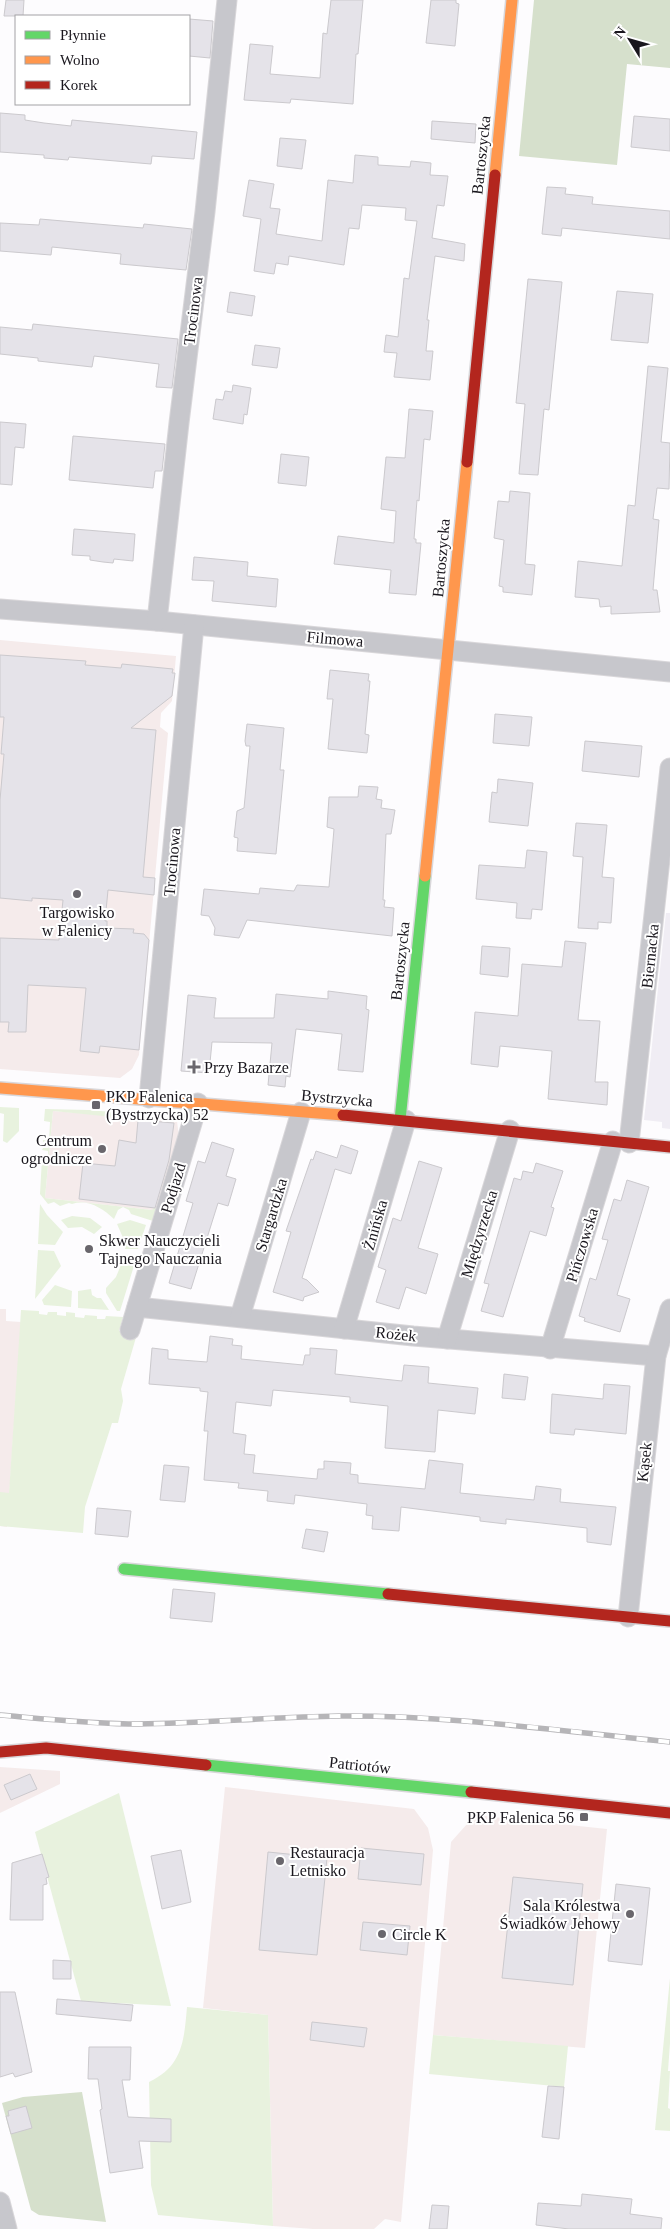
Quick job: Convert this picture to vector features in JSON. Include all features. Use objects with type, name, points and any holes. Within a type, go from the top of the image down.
[{"type":"street","name":"Trocinowa","points":[[157,621],[179,422],[206,212],[227,0]]},
{"type":"street","name":"Bartoszycka","points":[[403,1120],[512,0]]},
{"type":"street","name":"Filmowa","points":[[0,609],[157,621],[670,672]]},
{"type":"street","name":"Trocinowa","points":[[149,1098],[194,625]]},
{"type":"street","name":"Biernacka","points":[[621,1142],[670,768]]},
{"type":"street","name":"Bystrzycka","points":[[0,1088],[149,1098],[403,1120],[670,1147]]},
{"type":"street","name":"Podjazd","points":[[130,1330],[198,1103]]},
{"type":"street","name":"Stargardzka","points":[[240,1317],[301,1112]]},
{"type":"street","name":"Żnińska","points":[[344,1329],[403,1120]]},
{"type":"street","name":"Międzyrzecka","points":[[447,1339],[510,1130]]},
{"type":"street","name":"Pińczowska","points":[[550,1349],[621,1142]]},
{"type":"street","name":"Rożek","points":[[136,1307],[550,1349],[656,1356]]},
{"type":"street","name":"Kąsek","points":[[628,1617],[656,1356],[670,1309]]},
{"type":"street","points":[[124,1569],[670,1622]]},
{"type":"street","name":"Patriotów","points":[[15,1739],[46,1748],[670,1813]]},
{"type":"street","name":"Patriotów","points":[[0,1752],[46,1748]]},
{"type":"street","points":[[0,2202],[7,2229]]},
{"type":"shaded area","name":"Targowisko w Falenicy","points":[[0,640],[176,656],[172,701],[161,713],[160,727],[168,733],[139,1055],[132,1069],[120,1078],[0,1069]]},
{"type":"shaded area","points":[[666,913],[670,913],[670,1129],[662,1128],[662,1122],[644,1120]]},
{"type":"shaded area","points":[[53,1111],[177,1121],[179,1137],[158,1208],[152,1210],[45,1198]]},
{"type":"shaded area","points":[[0,1309],[6,1309],[6,1321],[21,1322],[7,1527],[0,1526]]},
{"type":"shaded area","points":[[0,1767],[60,1771],[60,1784],[0,1813]]},
{"type":"shaded area","points":[[225,1787],[414,1809],[428,1828],[433,1850],[401,2222],[385,2219],[374,2229],[313,2229],[273,2226],[268,2015],[203,2008]]},
{"type":"shaded area","points":[[475,1815],[607,1829],[585,2048],[433,2035],[451,1842]]},
{"type":"green space","points":[[534,0],[670,0],[670,68],[627,64],[617,165],[519,156]]},
{"type":"green space","points":[[0,1107],[19,1108],[19,1131],[7,1143],[3,1141],[4,1114],[0,1113]]},
{"type":"green space","points":[[45,1109],[124,1113],[123,1118],[53,1111],[45,1198],[152,1210],[158,1208],[153,1221],[131,1214],[129,1210],[123,1207],[118,1210],[114,1219],[100,1208],[89,1204],[69,1203],[60,1206],[54,1202],[48,1204],[40,1194],[42,1158],[48,1158],[48,1151],[42,1150],[43,1148],[48,1148],[49,1143],[43,1142],[43,1140],[49,1141],[50,1122],[44,1121]]},
{"type":"green space","points":[[40,1204],[47,1215],[63,1232],[55,1245],[38,1244]]},
{"type":"green space","points":[[72,1216],[90,1218],[102,1227],[94,1234],[82,1227],[68,1228],[61,1220]]},
{"type":"green space","points":[[130,1220],[146,1225],[138,1249],[125,1249],[124,1240],[117,1224]]},
{"type":"green space","points":[[38,1250],[54,1251],[61,1266],[35,1299]]},
{"type":"green space","points":[[125,1255],[137,1256],[120,1311],[117,1311],[106,1293],[106,1288],[116,1277]]},
{"type":"green space","points":[[55,1285],[72,1291],[71,1307],[44,1305],[42,1300]]},
{"type":"green space","points":[[91,1289],[92,1295],[101,1298],[109,1310],[78,1308],[78,1291]]},
{"type":"green space","points":[[21,1310],[39,1311],[39,1314],[47,1315],[48,1312],[57,1312],[57,1315],[66,1316],[66,1312],[75,1313],[75,1317],[84,1318],[85,1315],[97,1316],[97,1319],[105,1319],[106,1316],[123,1317],[119,1331],[137,1334],[121,1389],[123,1401],[118,1423],[112,1423],[85,1507],[83,1533],[0,1526],[0,1492],[9,1493]]},
{"type":"green space","points":[[119,1793],[171,2006],[81,2001],[35,1832]]},
{"type":"green space","points":[[670,1978],[668,2108],[670,2109],[670,2131],[655,2130]]},
{"type":"green space","points":[[187,2007],[268,2015],[273,2226],[158,2215],[151,2185],[149,2082],[169,2068],[180,2051],[185,2030]]},
{"type":"green space","points":[[433,2035],[568,2046],[564,2087],[429,2074]]},
{"type":"green space","points":[[82,2092],[106,2222],[39,2215],[31,2210],[2,2103],[23,2097]]},
{"type":"building","points":[[6,0],[24,0],[23,15],[4,16]]},
{"type":"building","points":[[331,0],[363,0],[358,54],[356,54],[353,104],[291,99],[290,103],[244,100],[250,44],[273,46],[270,74],[320,78],[323,33],[327,34]]},
{"type":"building","points":[[431,0],[456,0],[456,3],[459,4],[455,46],[426,43]]},
{"type":"building","points":[[190,19],[213,21],[210,58],[190,56]]},
{"type":"building","points":[[0,113],[25,115],[25,120],[71,126],[72,120],[197,132],[194,159],[152,156],[151,164],[69,157],[68,160],[44,158],[44,155],[0,152]]},
{"type":"building","points":[[634,116],[670,119],[670,151],[631,147]]},
{"type":"building","points":[[432,121],[476,124],[475,143],[431,139]]},
{"type":"building","points":[[280,138],[306,140],[302,169],[277,166]]},
{"type":"building","points":[[355,155],[378,157],[378,165],[410,167],[411,161],[431,163],[430,175],[448,176],[444,206],[437,205],[432,238],[465,244],[464,261],[435,256],[427,320],[429,320],[426,351],[433,351],[430,380],[394,377],[397,353],[384,352],[386,335],[398,337],[404,278],[409,279],[417,221],[405,220],[406,208],[362,205],[359,229],[349,228],[344,265],[289,256],[288,265],[276,263],[274,274],[254,271],[261,219],[243,216],[249,180],[274,184],[270,208],[280,209],[276,234],[322,241],[328,180],[353,183]]},
{"type":"building","points":[[547,187],[566,188],[565,194],[593,197],[592,204],[670,211],[670,239],[562,228],[561,236],[542,234]]},
{"type":"building","points":[[40,219],[143,228],[144,224],[192,229],[186,270],[120,264],[121,254],[52,247],[51,255],[0,251],[0,223],[39,225]]},
{"type":"building","points":[[528,279],[562,282],[549,410],[544,409],[538,475],[519,474],[525,404],[516,403]]},
{"type":"building","points":[[617,291],[653,294],[648,343],[611,340]]},
{"type":"building","points":[[230,292],[255,296],[252,316],[227,312]]},
{"type":"building","points":[[33,324],[178,339],[172,388],[156,387],[159,364],[94,356],[92,367],[38,361],[38,358],[0,354],[0,327],[32,330]]},
{"type":"building","points":[[255,345],[280,348],[277,368],[252,365]]},
{"type":"building","points":[[648,366],[668,368],[661,442],[670,443],[669,489],[657,488],[653,519],[659,520],[653,590],[657,590],[660,612],[611,614],[611,606],[600,607],[599,599],[575,597],[578,561],[622,566],[628,505],[635,506]]},
{"type":"building","points":[[233,385],[251,388],[247,415],[244,414],[243,424],[213,419],[216,399],[223,400],[225,391],[232,392]]},
{"type":"building","points":[[409,409],[433,411],[430,440],[424,439],[419,501],[417,500],[414,539],[416,539],[416,543],[421,543],[416,595],[389,593],[391,570],[334,564],[338,536],[394,543],[396,511],[381,509],[386,457],[405,458]]},
{"type":"building","points":[[0,422],[26,424],[24,448],[15,447],[12,485],[0,484]]},
{"type":"building","points":[[73,436],[165,444],[162,471],[155,471],[153,488],[69,480]]},
{"type":"building","points":[[281,454],[309,457],[306,486],[278,483]]},
{"type":"building","points":[[510,491],[530,493],[525,564],[535,565],[532,595],[503,592],[503,587],[499,586],[504,540],[494,538],[498,501],[509,502]]},
{"type":"building","points":[[74,529],[135,534],[133,561],[114,559],[113,563],[90,560],[90,556],[72,555]]},
{"type":"building","points":[[194,557],[248,562],[247,576],[278,579],[276,607],[212,601],[214,581],[192,580]]},
{"type":"building","name":"Targowisko w Falenicy","points":[[0,655],[86,661],[85,665],[121,668],[122,664],[173,669],[172,673],[175,673],[172,696],[131,728],[156,730],[143,877],[155,878],[154,895],[108,890],[105,921],[107,921],[107,928],[134,929],[133,933],[144,934],[149,940],[139,1050],[100,1046],[99,1053],[80,1051],[86,988],[28,985],[26,1032],[8,1032],[9,1022],[0,1022],[0,938],[59,940],[63,900],[32,898],[32,901],[0,898],[0,800],[4,754],[1,754],[4,717],[0,717]]},
{"type":"building","points":[[330,670],[369,674],[365,734],[369,735],[367,753],[328,749],[333,699],[327,699]]},
{"type":"building","points":[[495,714],[532,717],[529,746],[493,743]]},
{"type":"building","points":[[247,724],[284,728],[280,770],[284,770],[276,854],[237,851],[238,838],[234,837],[237,811],[244,808],[250,746],[246,746],[245,741]]},
{"type":"building","points":[[585,741],[642,746],[639,777],[582,771]]},
{"type":"building","points":[[498,779],[533,783],[528,826],[489,822],[492,792],[497,793]]},
{"type":"building","points":[[359,786],[378,787],[376,799],[382,800],[381,808],[395,810],[391,834],[386,834],[383,900],[385,900],[384,907],[394,908],[392,936],[247,920],[239,938],[214,935],[215,928],[209,916],[201,915],[204,889],[259,894],[260,888],[294,891],[297,885],[329,887],[334,829],[327,827],[329,797],[358,797]]},
{"type":"building","points":[[576,823],[607,825],[602,877],[614,878],[611,923],[598,922],[598,929],[578,928],[583,857],[573,856]]},
{"type":"building","points":[[527,850],[547,852],[542,910],[532,909],[531,919],[516,918],[517,903],[476,899],[479,865],[525,868]]},
{"type":"building","points":[[565,941],[586,943],[578,1020],[600,1021],[595,1082],[608,1082],[607,1105],[548,1099],[552,1051],[500,1046],[498,1067],[471,1064],[475,1012],[518,1016],[522,964],[562,967]]},
{"type":"building","points":[[482,946],[510,948],[508,977],[480,974]]},
{"type":"building","points":[[328,991],[367,996],[366,1009],[369,1010],[363,1072],[338,1070],[342,1034],[296,1029],[290,1077],[286,1076],[285,1087],[268,1085],[272,1043],[212,1042],[209,1073],[181,1071],[188,995],[216,998],[214,1018],[274,1018],[276,994],[328,999]]},
{"type":"building","points":[[138,1120],[174,1123],[169,1160],[155,1208],[79,1199],[83,1163],[115,1166],[119,1140],[136,1143]]},
{"type":"building","points":[[212,1142],[234,1149],[226,1176],[236,1179],[228,1206],[218,1203],[191,1289],[169,1283],[193,1203],[186,1201],[198,1161],[205,1163]]},
{"type":"building","points":[[341,1145],[358,1151],[351,1174],[335,1169],[302,1278],[307,1280],[319,1292],[304,1297],[303,1301],[273,1292],[291,1232],[286,1231],[311,1159],[313,1160],[316,1151],[337,1158]]},
{"type":"building","points":[[419,1161],[442,1168],[418,1248],[438,1254],[426,1294],[406,1287],[399,1309],[376,1302],[386,1270],[378,1267],[393,1218],[401,1221]]},
{"type":"building","points":[[536,1163],[563,1171],[551,1207],[554,1208],[546,1236],[530,1231],[503,1317],[481,1311],[489,1284],[484,1283],[514,1178],[521,1180],[523,1171],[533,1173]]},
{"type":"building","points":[[627,1180],[649,1187],[617,1295],[630,1299],[620,1332],[584,1321],[585,1318],[579,1316],[590,1278],[596,1280],[608,1240],[602,1239],[614,1199],[621,1201]]},
{"type":"building","points":[[210,1336],[233,1339],[232,1345],[242,1346],[241,1359],[303,1365],[305,1355],[310,1355],[310,1348],[337,1350],[335,1374],[402,1381],[404,1365],[429,1367],[428,1383],[478,1388],[475,1414],[438,1410],[435,1452],[385,1448],[388,1406],[350,1402],[350,1397],[273,1390],[271,1406],[236,1402],[233,1433],[246,1435],[244,1454],[255,1455],[253,1473],[317,1479],[318,1469],[324,1469],[324,1461],[351,1463],[350,1474],[358,1475],[358,1483],[425,1489],[429,1460],[463,1464],[460,1493],[534,1500],[536,1486],[561,1489],[560,1502],[616,1507],[611,1545],[587,1542],[587,1528],[506,1519],[506,1524],[480,1521],[480,1517],[401,1507],[399,1531],[372,1529],[373,1516],[366,1515],[367,1504],[295,1495],[294,1504],[267,1501],[268,1491],[238,1488],[239,1483],[204,1480],[208,1431],[204,1431],[208,1392],[200,1391],[200,1388],[149,1384],[152,1348],[168,1350],[168,1359],[207,1362]]},
{"type":"building","points":[[504,1374],[528,1377],[525,1400],[502,1398]]},
{"type":"building","points":[[604,1384],[630,1386],[626,1434],[575,1429],[574,1435],[550,1433],[552,1394],[603,1399]]},
{"type":"building","points":[[164,1465],[189,1467],[185,1502],[160,1500]]},
{"type":"building","points":[[97,1508],[131,1511],[128,1537],[95,1534]]},
{"type":"building","points":[[306,1529],[328,1532],[324,1552],[302,1548]]},
{"type":"building","points":[[173,1589],[215,1593],[212,1622],[170,1618]]},
{"type":"building","points":[[30,1774],[37,1789],[11,1800],[4,1785]]},
{"type":"building","points":[[361,1848],[424,1854],[421,1885],[358,1879]]},
{"type":"building","points":[[181,1850],[191,1902],[162,1909],[151,1856]]},
{"type":"building","points":[[268,1852],[327,1858],[317,1955],[259,1950]]},
{"type":"building","points":[[42,1854],[49,1877],[46,1878],[47,1884],[43,1885],[43,1920],[10,1920],[12,1863]]},
{"type":"building","points":[[513,1877],[583,1884],[573,1985],[502,1978]]},
{"type":"building","points":[[616,1884],[650,1888],[642,1965],[608,1961]]},
{"type":"building","points":[[363,1922],[410,1926],[407,1955],[360,1950]]},
{"type":"building","points":[[53,1960],[71,1961],[71,1979],[53,1979]]},
{"type":"building","points":[[0,1992],[15,1992],[32,2072],[15,2077],[13,2073],[0,2077]]},
{"type":"building","points":[[57,1999],[133,2005],[131,2021],[56,2014]]},
{"type":"building","points":[[312,2022],[367,2028],[364,2047],[310,2040]]},
{"type":"building","points":[[89,2047],[131,2047],[130,2080],[122,2080],[128,2117],[171,2119],[171,2142],[139,2141],[143,2168],[110,2173],[100,2110],[102,2109],[98,2079],[88,2079]]},
{"type":"building","points":[[548,2086],[564,2087],[559,2139],[542,2137]]},
{"type":"building","points":[[26,2106],[32,2128],[11,2134],[6,2116],[9,2116],[8,2111]]},
{"type":"building","points":[[582,2194],[632,2199],[630,2214],[662,2218],[661,2229],[569,2229],[536,2225],[538,2203],[581,2206]]},
{"type":"building","points":[[432,2205],[449,2206],[447,2229],[429,2229]]},
{"type":"railway","points":[[0,1715],[139,1724],[380,1716],[463,1721],[670,1742]]},
{"type":"traffic: fast","points":[[400,1120],[425,876]]},
{"type":"traffic: fast","points":[[124,1569],[388,1594]]},
{"type":"traffic: fast","points":[[206,1765],[471,1792]]},
{"type":"traffic: slow","points":[[495,175],[512,0]]},
{"type":"traffic: slow","points":[[425,876],[467,462]]},
{"type":"traffic: slow","points":[[0,1088],[343,1115]]},
{"type":"traffic: jam","points":[[467,462],[495,175]]},
{"type":"traffic: jam","points":[[343,1115],[670,1147]]},
{"type":"traffic: jam","points":[[388,1594],[670,1621]]},
{"type":"traffic: jam","points":[[0,1752],[46,1748],[206,1765]]},
{"type":"traffic: jam","points":[[471,1792],[670,1813]]},
{"type":"place","name":"Targowisko w Falenicy","points":[[77,894]]},
{"type":"place","name":"Przy Bazarze","points":[[194,1067]]},
{"type":"place","name":"PKP Falenica (Bystrzycka) 52","points":[[96,1105]]},
{"type":"place","name":"Centrum ogrodnicze","points":[[102,1149]]},
{"type":"place","name":"Skwer Nauczycieli Tajnego Nauczania","points":[[89,1249]]},
{"type":"place","name":"PKP Falenica 56","points":[[584,1817]]},
{"type":"place","name":"Restauracja Letnisko","points":[[280,1861]]},
{"type":"place","name":"Sala Królestwa Świadków Jehowy","points":[[630,1914]]},
{"type":"place","name":"Circle K","points":[[382,1934]]}]
